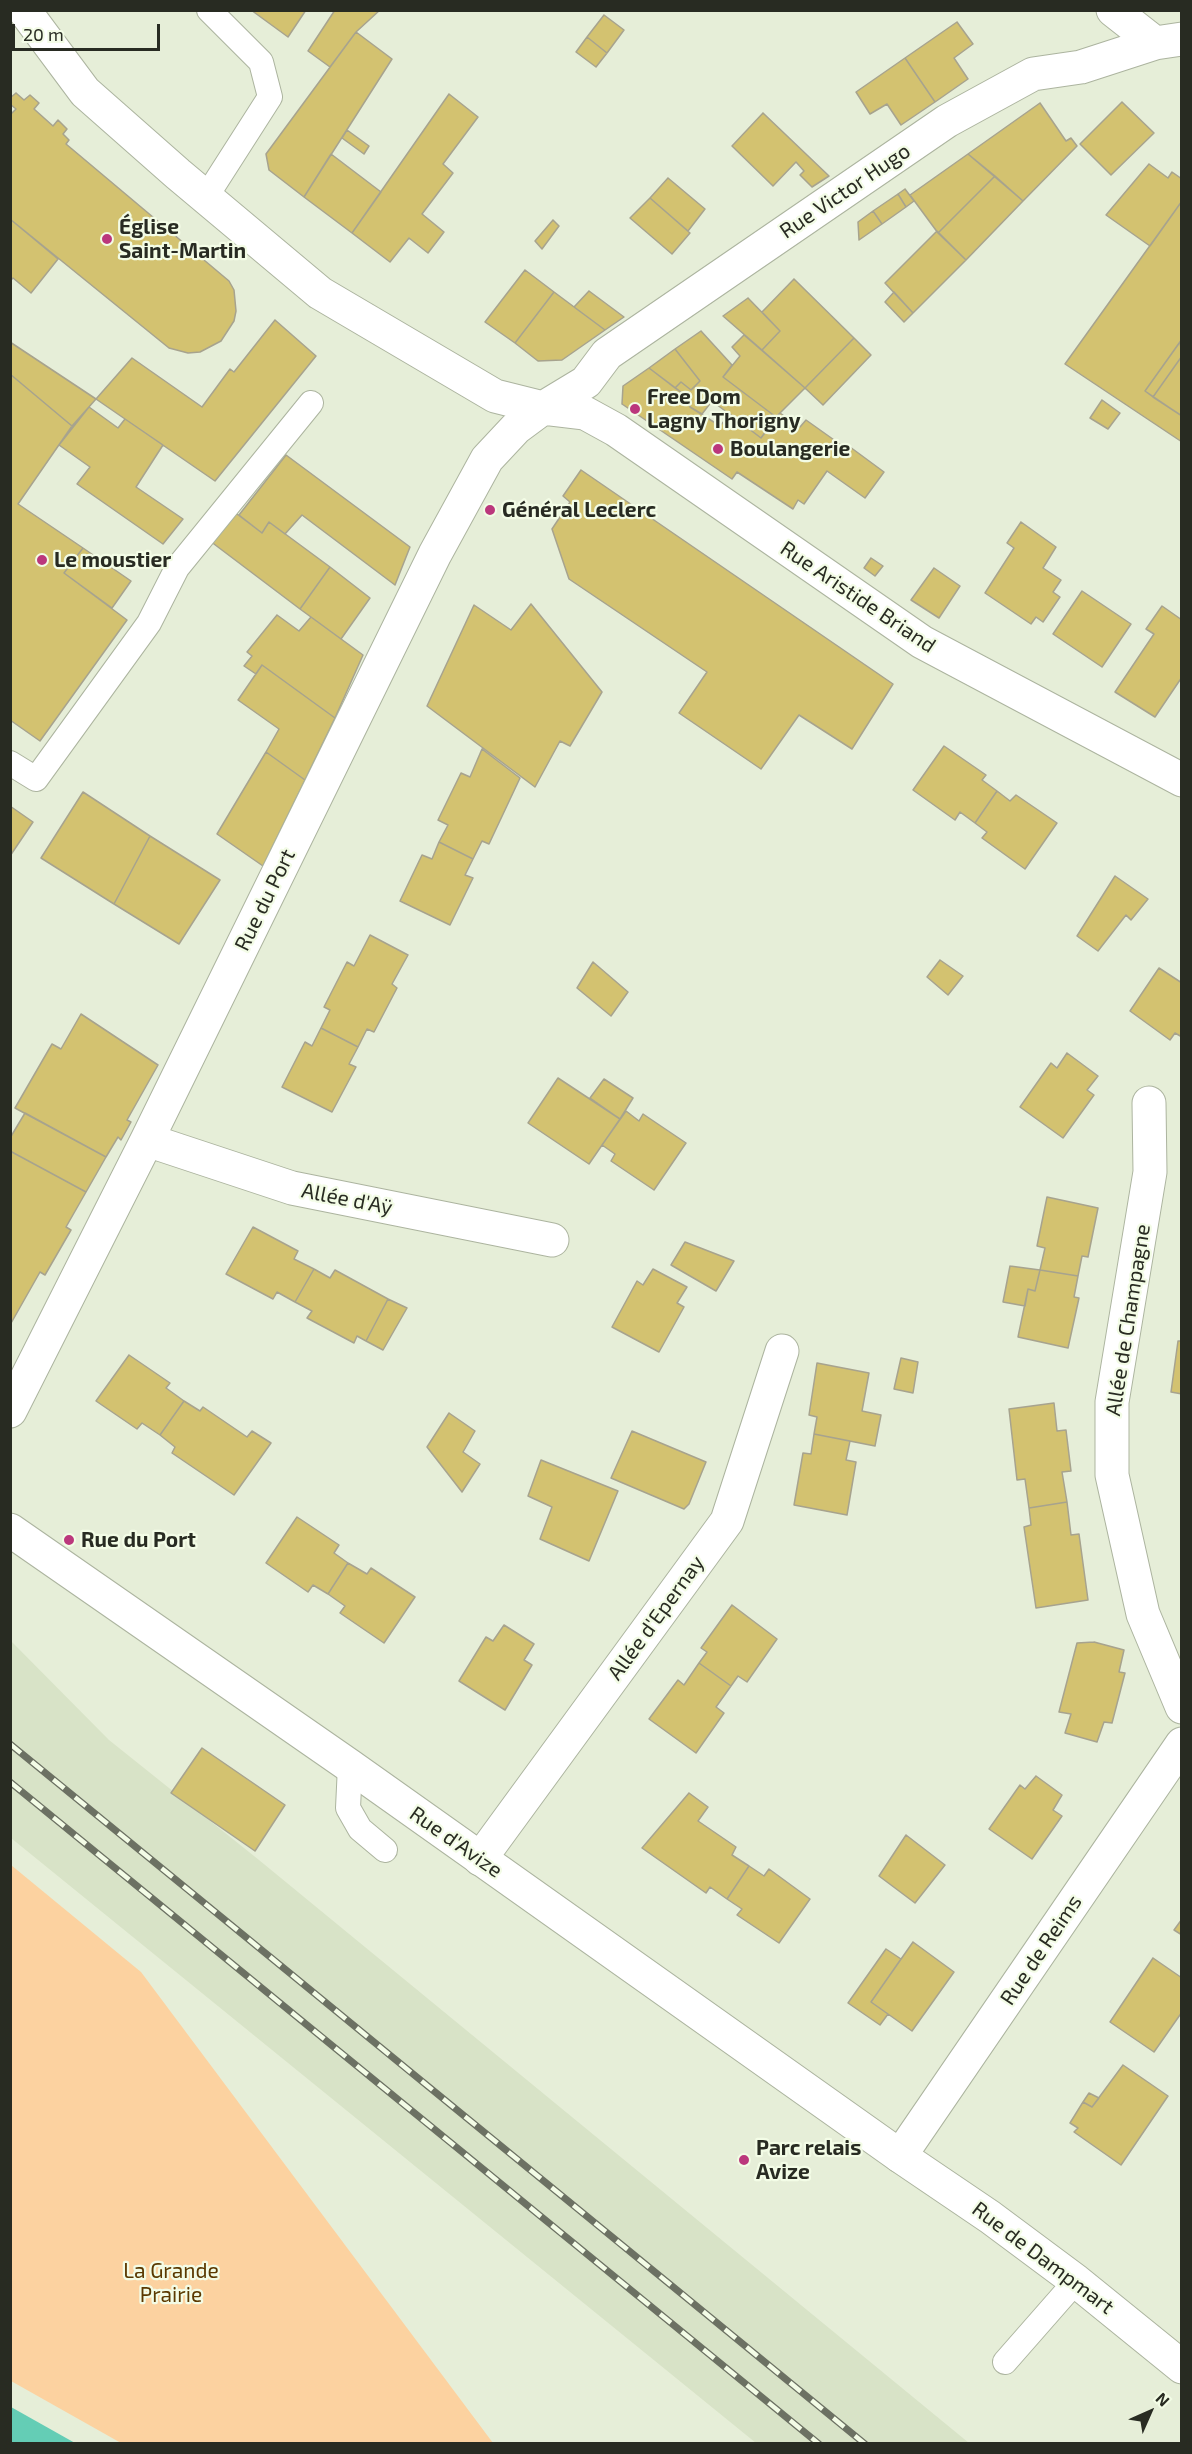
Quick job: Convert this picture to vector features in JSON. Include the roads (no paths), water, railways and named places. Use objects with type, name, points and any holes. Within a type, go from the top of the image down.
[{"type":"street","name":"Rue Aristide Briand","points":[[24,10],[85,92],[320,293],[495,396],[543,408],[585,413],[616,430],[922,642],[1182,780]]},
{"type":"street","points":[[1113,10],[1168,41]]},
{"type":"street","name":"Rue Victor Hugo","points":[[543,408],[586,382],[607,354],[947,122],[1034,74],[1081,67],[1168,41]]},
{"type":"street","name":"Rue du Port","points":[[10,1411],[147,1140],[435,554],[487,459],[516,428],[543,408]]},
{"type":"street","name":"Allée de Champagne","points":[[1149,1103],[1150,1172],[1112,1402],[1112,1475],[1143,1614],[1182,1707]]},
{"type":"street","name":"Allée d'Aÿ","points":[[147,1140],[292,1188],[552,1240]]},
{"type":"street","name":"Allée d'Epernay","points":[[480,1859],[727,1521],[782,1351]]},
{"type":"street","name":"Rue d'Avize","points":[[10,1530],[350,1766],[900,2156]]},
{"type":"street","name":"Rue de Reims","points":[[900,2156],[1182,1744]]},
{"type":"street","name":"Rue de Dampmart","points":[[900,2156],[990,2217],[1076,2281],[1182,2367]]},
{"type":"lane","points":[[206,197],[270,97],[261,62],[209,10]]},
{"type":"lane","points":[[10,763],[36,779],[149,623],[177,568],[311,403]]},
{"type":"lane","points":[[350,1766],[348,1808],[360,1828],[385,1850]]},
{"type":"lane","points":[[1005,2362],[1076,2281]]},
{"type":"water","points":[[11,2407],[75,2443],[11,2443]]},
{"type":"railway","points":[[10,1744],[865,2444]]},
{"type":"railway","points":[[10,1782],[819,2444]]},
{"type":"place","name":"Église Saint-Martin","points":[[107,239]]},
{"type":"place","name":"Free Dom Lagny Thorigny","points":[[635,409]]},
{"type":"place","name":"Boulangerie","points":[[718,449]]},
{"type":"place","name":"Général Leclerc","points":[[490,510]]},
{"type":"place","name":"Le moustier","points":[[42,560]]},
{"type":"place","name":"Rue du Port","points":[[69,1540]]},
{"type":"place","name":"Parc relais Avize","points":[[744,2160]]},
{"type":"park label","name":"La Grande Prairie","points":[[171,2283]]}]
